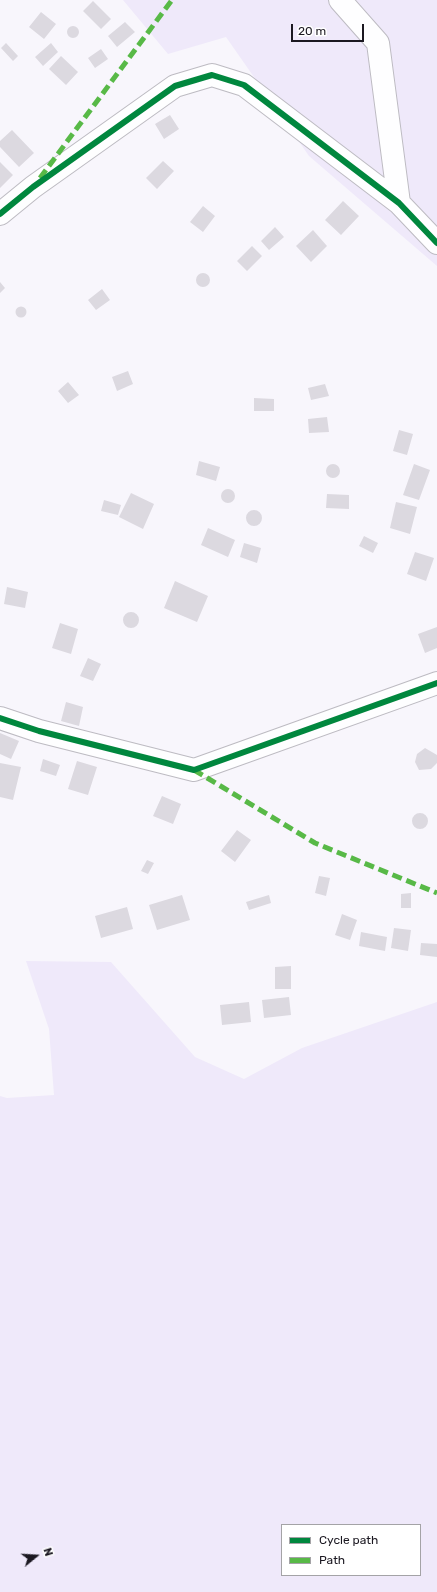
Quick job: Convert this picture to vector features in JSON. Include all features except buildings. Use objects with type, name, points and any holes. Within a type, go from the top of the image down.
[{"type":"street","points":[[340,0],[378,43],[399,203]]},
{"type":"street","points":[[0,214],[34,187],[175,86],[212,76],[244,85],[399,203],[437,243]]},
{"type":"street","points":[[0,718],[39,731],[194,770],[437,683]]},
{"type":"shaded area","points":[[123,0],[437,0],[437,266],[309,156],[226,37],[168,54]]},
{"type":"shaded area","points":[[26,961],[111,962],[195,1057],[244,1079],[302,1048],[437,1002],[437,1592],[0,1592],[0,1096],[7,1098],[54,1095],[49,1029]]},
{"type":"marked path","points":[[40,178],[172,0]]},
{"type":"marked path","points":[[194,770],[315,843],[437,893]]},
{"type":"cycle path","points":[[0,214],[33,187],[175,86],[212,75],[244,85],[399,203],[437,243]]},
{"type":"cycle path","points":[[0,718],[39,731],[194,770],[437,683]]}]
